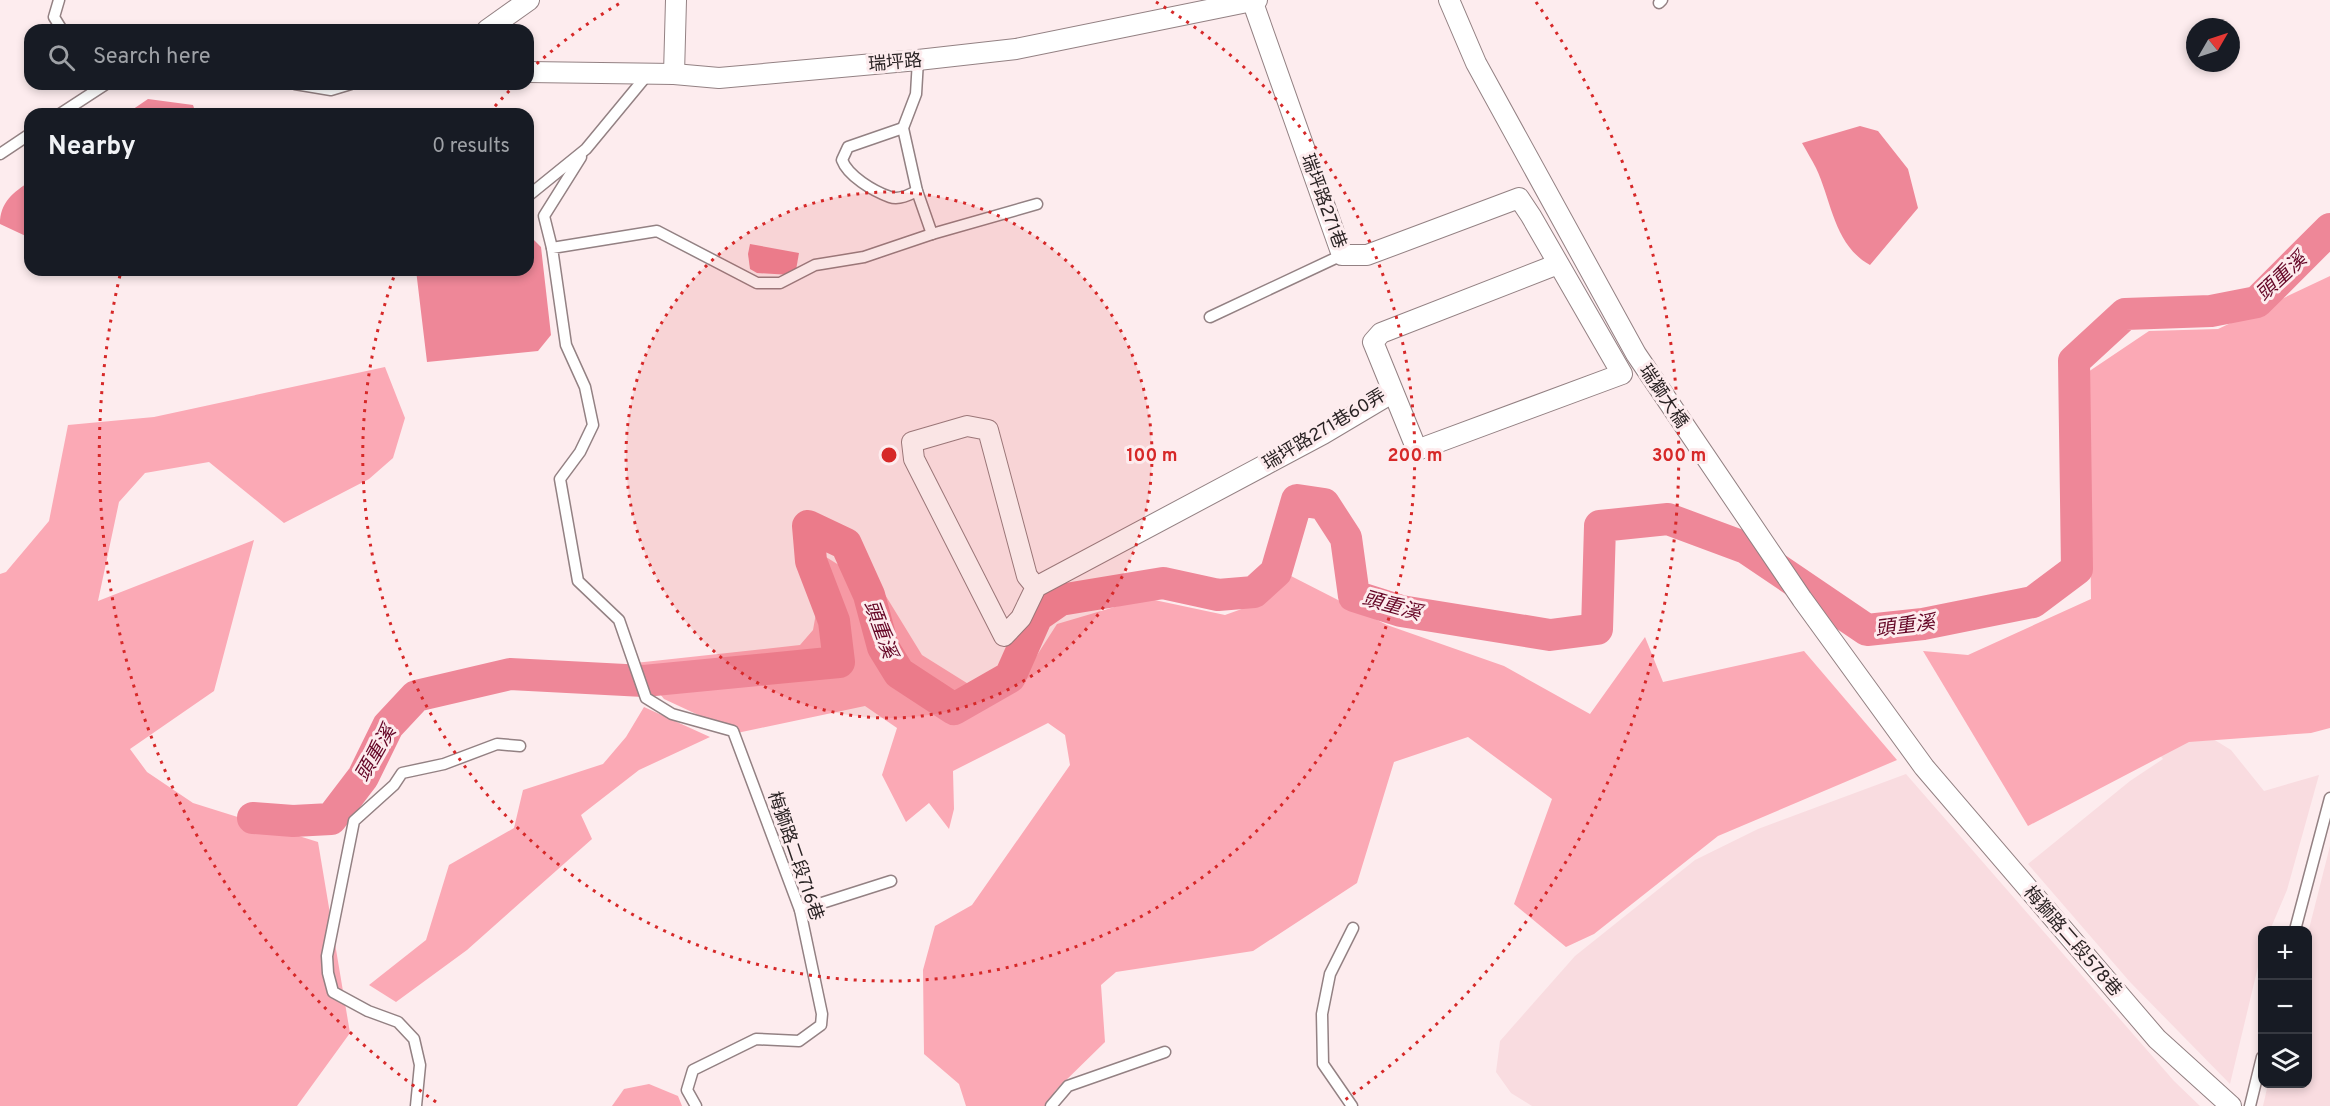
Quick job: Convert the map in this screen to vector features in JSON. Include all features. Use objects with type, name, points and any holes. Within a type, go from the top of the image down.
[{"type":"street","points":[[495,24],[529,0]]},
{"type":"street","points":[[674,74],[676,0]]},
{"type":"street","name":"瑞坪路","points":[[534,72],[674,74],[719,78],[918,60],[1016,49],[1254,0]]},
{"type":"street","name":"瑞坪路271巷","points":[[1254,0],[1342,255],[1367,255],[1519,198],[1558,264]]},
{"type":"street","name":"瑞獅大橋","points":[[1449,0],[1476,63],[1636,354],[1802,600],[1924,767]]},
{"type":"street","points":[[1392,393],[1417,450],[1622,374],[1558,264]]},
{"type":"street","name":"瑞坪路271巷60弄","points":[[1036,587],[1323,434],[1392,393],[1373,342],[1381,333],[1558,264]]},
{"type":"street","points":[[967,426],[988,430],[1028,576],[1036,587],[1021,618],[1004,636],[915,459],[912,442],[967,426]]},
{"type":"street","name":"梅獅路二段578巷","points":[[1924,767],[2157,1039],[2231,1106]]},
{"type":"lane","points":[[58,24],[54,17],[59,0]]},
{"type":"lane","points":[[918,60],[916,94],[903,128],[917,191],[932,234]]},
{"type":"lane","points":[[534,191],[586,149],[648,74]]},
{"type":"lane","points":[[68,108],[93,90]]},
{"type":"lane","points":[[903,128],[848,147],[842,160],[846,172],[891,198],[905,197],[917,191]]},
{"type":"lane","points":[[0,154],[24,138]]},
{"type":"lane","name":"梅獅路二段716巷","points":[[586,149],[544,216],[552,248],[566,345],[585,387],[593,425],[580,452],[560,479],[578,581],[619,620],[646,698],[672,714],[733,731],[800,910],[822,1014],[821,1025],[799,1041],[756,1039],[693,1071],[687,1090],[696,1106]]},
{"type":"lane","points":[[552,248],[657,231],[757,283],[780,283],[815,264],[864,257],[932,234],[1037,204]]},
{"type":"lane","points":[[1210,317],[1342,255]]},
{"type":"lane","points":[[416,1106],[420,1065],[414,1039],[398,1022],[368,1011],[333,992],[328,973],[330,932],[351,829],[363,810],[387,792],[402,774],[444,764],[497,744],[520,746]]},
{"type":"lane","points":[[2296,926],[2330,798]]},
{"type":"lane","points":[[800,910],[891,881]]},
{"type":"lane","points":[[1352,1106],[1323,1064],[1322,1014],[1330,974],[1353,928]]},
{"type":"lane","points":[[1051,1106],[1068,1086],[1165,1052]]},
{"type":"lane","points":[[2250,1106],[2258,1073]]},
{"type":"shaded area","points":[[148,99],[193,105],[194,108],[135,108]]},
{"type":"shaded area","points":[[1860,126],[1878,131],[1908,169],[1918,208],[1870,265],[1858,256],[1841,234],[1816,168],[1802,143]]},
{"type":"shaded area","points":[[24,186],[24,235],[0,224],[2,210],[13,194]]},
{"type":"shaded area","points":[[534,240],[541,247],[551,335],[538,351],[427,362],[417,276],[534,276]]},
{"type":"shaded area","points":[[750,244],[799,253],[796,270],[791,275],[757,273],[750,269],[748,254]]},
{"type":"shaded area","points":[[2330,276],[2330,728],[2311,733],[2189,742],[2028,826],[1923,651],[1968,655],[2091,599],[2088,372],[2149,331],[2218,329]]},
{"type":"shaded area","points":[[385,367],[405,418],[393,458],[369,479],[284,523],[209,462],[145,473],[119,502],[98,601],[254,540],[214,691],[130,749],[147,772],[193,803],[318,842],[350,1033],[297,1106],[0,1106],[0,574],[6,572],[49,521],[68,425],[154,417]]},
{"type":"shaded area","points":[[826,557],[884,593],[922,655],[994,700],[1023,677],[1057,624],[1145,598],[1225,615],[1264,601],[1291,576],[1387,625],[1504,666],[1590,714],[1645,637],[1663,682],[1804,651],[1897,760],[1718,836],[1594,934],[1566,947],[1514,904],[1552,799],[1468,737],[1394,762],[1357,883],[1253,951],[1116,972],[1101,985],[1105,1042],[1055,1091],[1049,1106],[966,1106],[959,1084],[924,1054],[923,970],[935,926],[972,905],[1070,765],[1065,735],[1048,723],[953,771],[954,809],[949,829],[929,803],[906,822],[882,775],[897,728],[865,706],[737,733],[664,699],[635,663],[800,645],[813,630]]},
{"type":"shaded area","points":[[644,707],[710,737],[639,770],[581,815],[592,839],[467,950],[396,1002],[369,985],[426,940],[449,865],[514,828],[523,790],[603,764],[626,737]]},
{"type":"shaded area","points":[[2187,723],[2231,750],[2264,791],[2319,775],[2287,890],[2272,926],[2258,926],[2258,967],[2230,1084],[2130,982],[2028,864],[2130,781],[2163,759],[2155,749]]},
{"type":"shaded area","points":[[1906,774],[2174,1081],[2200,1106],[1532,1106],[1511,1093],[1496,1072],[1500,1041],[1575,956],[1695,860],[1758,829]]},
{"type":"shaded area","points":[[2330,846],[2330,1106],[2263,1106],[2267,1088],[2312,1088],[2312,926],[2310,926]]},
{"type":"shaded area","points":[[649,1084],[678,1096],[682,1106],[612,1106],[624,1089]]},
{"type":"waterway","name":"頭重溪","points":[[253,818],[293,821],[331,819],[363,777],[388,726],[416,696],[510,674],[644,681],[839,662],[834,621],[811,561],[808,526],[846,544],[869,595],[883,647],[899,673],[954,709],[1010,677],[1037,616],[1060,600],[1163,583],[1218,595],[1254,592],[1276,572],[1297,500],[1324,504],[1346,538],[1354,596],[1401,611],[1550,635],[1597,629],[1600,526],[1668,519],[1746,548],[1867,630],[1923,624],[2033,602],[2077,569],[2074,361],[2125,314],[2211,311],[2257,302],[2330,229]]}]
